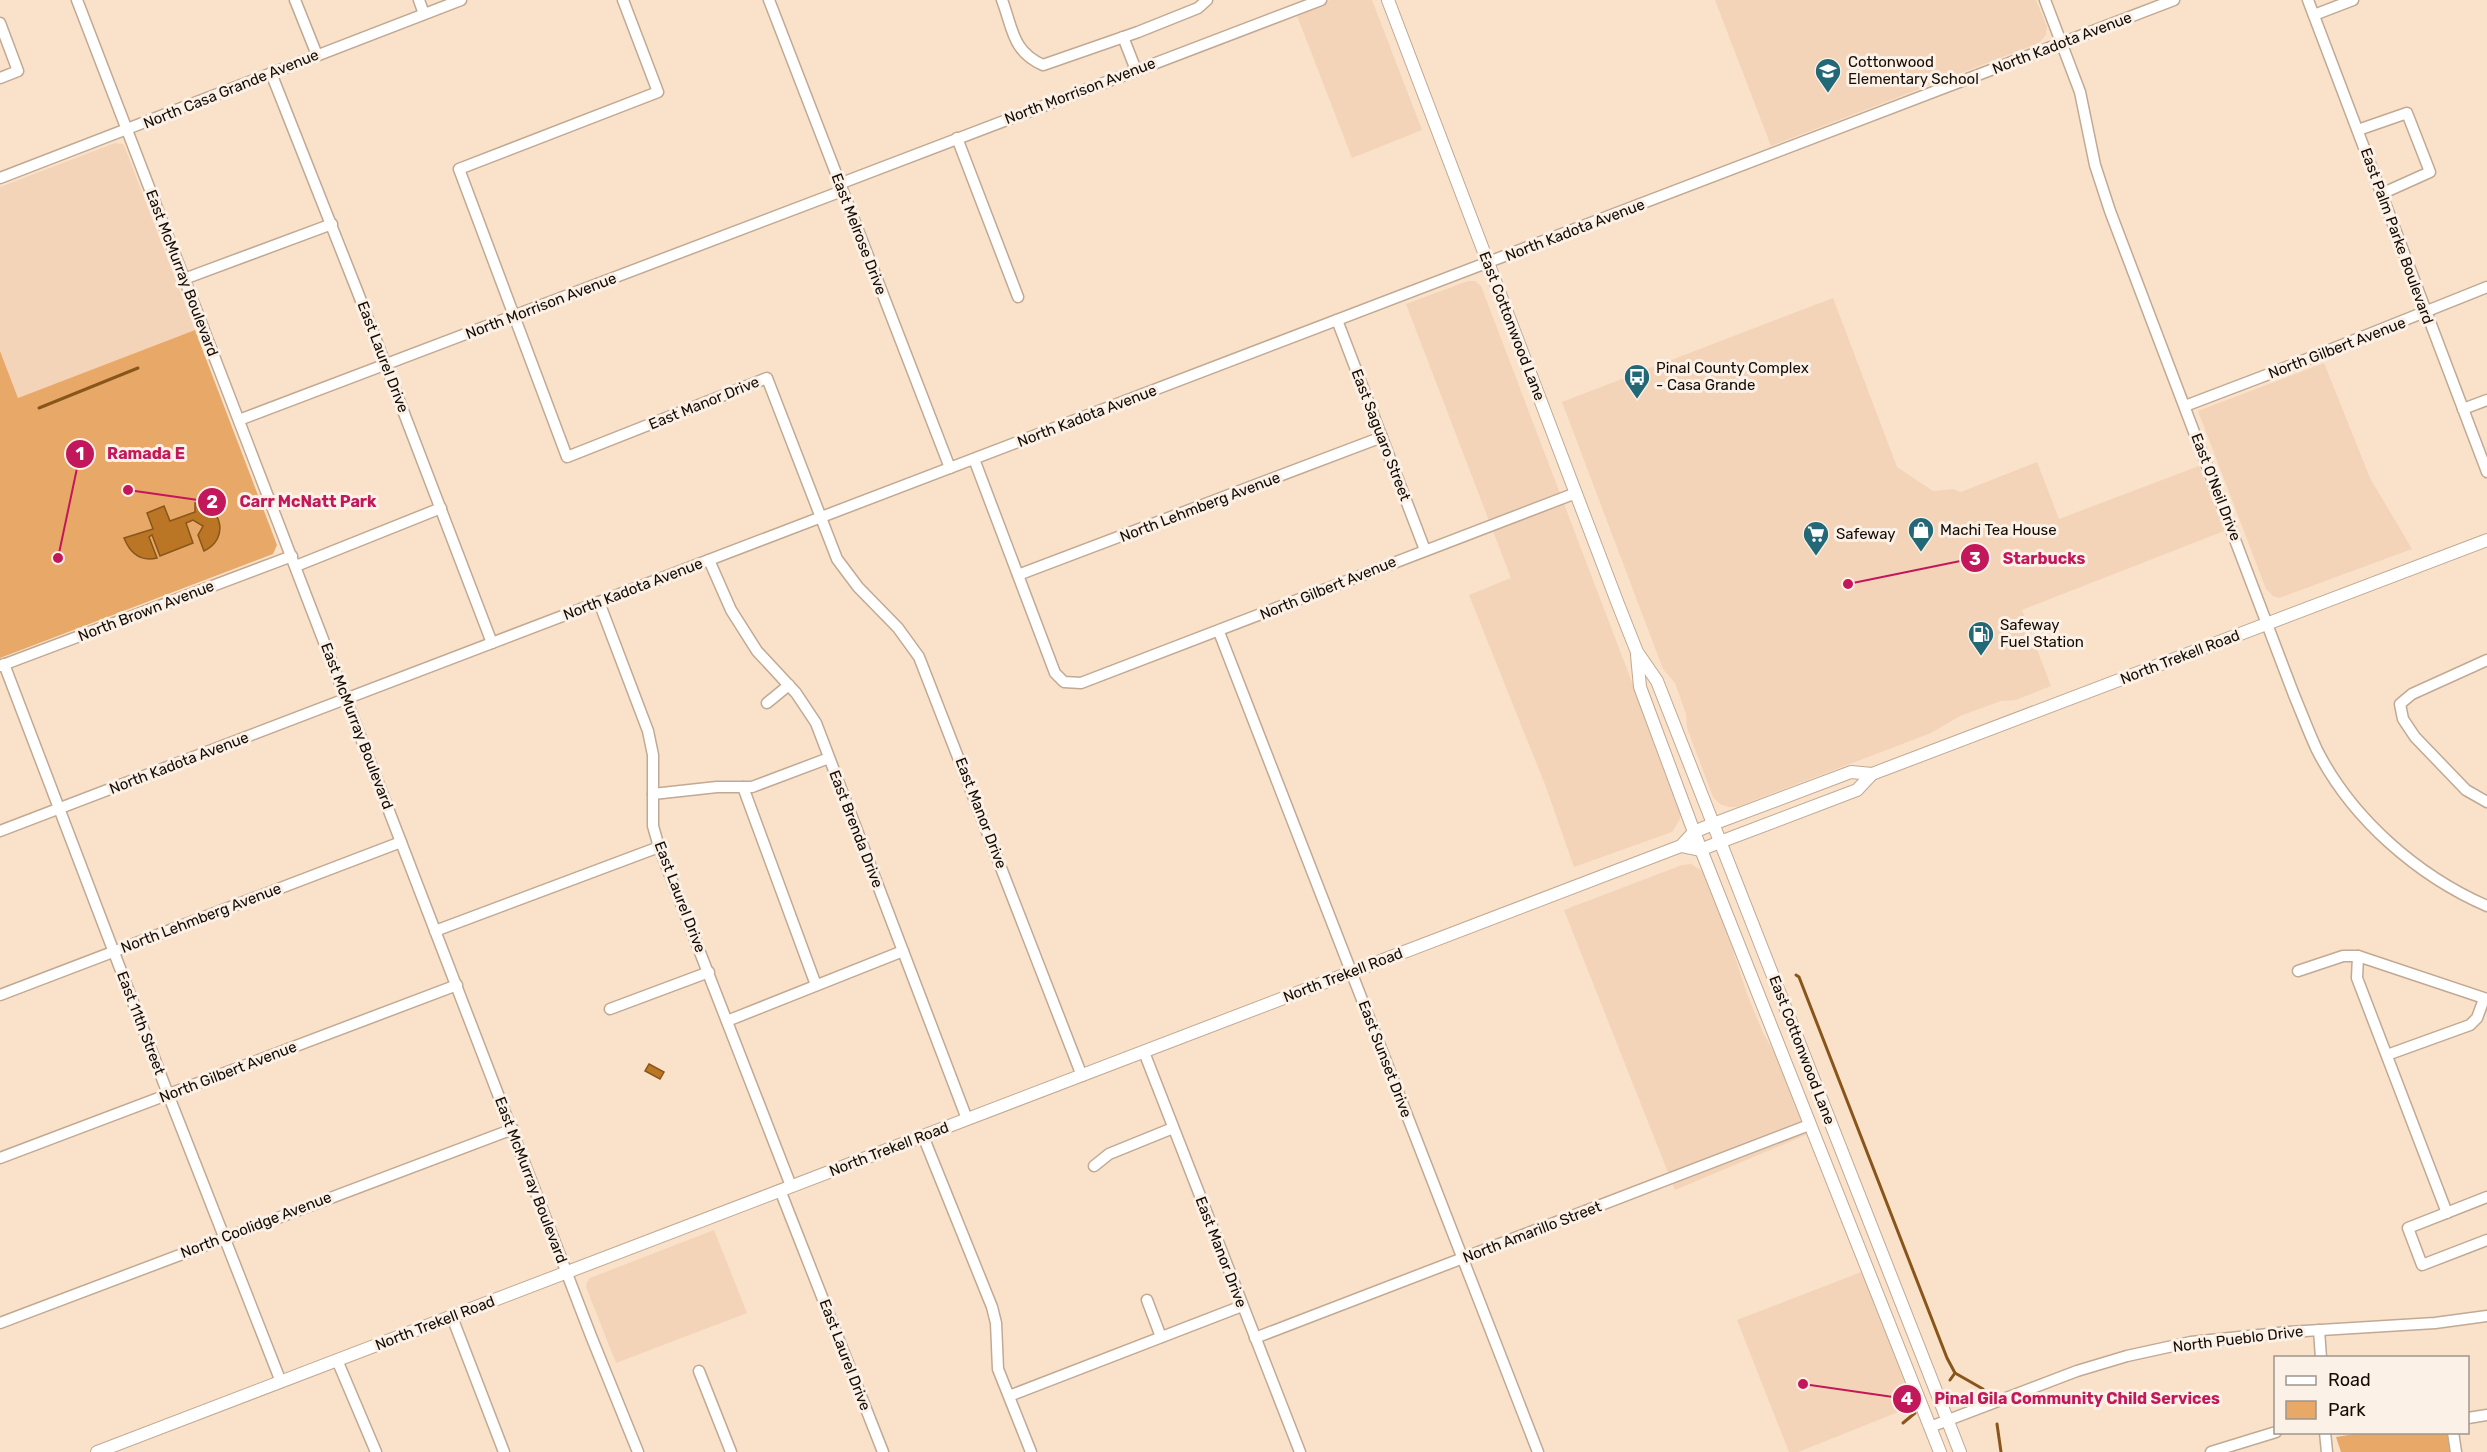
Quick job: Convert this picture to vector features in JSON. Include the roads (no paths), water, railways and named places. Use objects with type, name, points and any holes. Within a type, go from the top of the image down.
[{"type":"main road","name":"East Cottonwood Lane","points":[[1388,0],[1637,652],[1657,681],[1960,1452]]},
{"type":"main road","name":"North Trekell Road","points":[[1700,850],[1857,789],[1872,774],[2487,540]]},
{"type":"main road","name":"East Cottonwood Lane","points":[[1637,652],[1640,687],[1700,850],[1940,1452]]},
{"type":"main road","name":"North Trekell Road","points":[[104,1451],[1681,846],[1694,832],[1713,824],[1851,772],[1872,774]]},
{"type":"main road","points":[[1681,846],[1700,850]]},
{"type":"main road","points":[[1780,1050],[1799,1043]]},
{"type":"street","name":"East McMurray Boulevard","points":[[77,0],[638,1452]]},
{"type":"street","points":[[295,0],[317,55]]},
{"type":"street","points":[[419,0],[424,14]]},
{"type":"street","name":"North Casa Grande Avenue","points":[[0,178],[461,0]]},
{"type":"street","name":"East Manor Drive","points":[[623,0],[658,92],[459,169],[567,457],[767,378],[837,559],[858,587],[898,627],[919,657],[1082,1076]]},
{"type":"street","name":"East Melrose Drive","points":[[769,0],[950,468]]},
{"type":"street","points":[[1002,0],[1015,38],[1026,57],[1042,65],[1198,8],[1207,0]]},
{"type":"street","name":"North Morrison Avenue","points":[[239,420],[514,316],[841,188],[957,138],[1321,0]]},
{"type":"street","name":"East O'Neil Drive","points":[[2045,0],[2080,92],[2095,165],[2110,211],[2294,695],[2318,751],[2347,797],[2378,831],[2418,867],[2456,893],[2487,906]]},
{"type":"street","name":"North Kadota Avenue","points":[[0,831],[2175,0]]},
{"type":"street","name":"East Palm Parke Boulevard","points":[[2308,0],[2487,472]]},
{"type":"street","points":[[2314,15],[2353,0]]},
{"type":"street","points":[[0,23],[18,71],[0,78]]},
{"type":"street","points":[[1123,36],[1136,70]]},
{"type":"street","name":"East Laurel Drive","points":[[272,73],[492,643]]},
{"type":"street","points":[[2358,130],[2407,113],[2430,172],[2381,194]]},
{"type":"street","points":[[957,138],[1018,297]]},
{"type":"street","points":[[184,279],[332,224]]},
{"type":"street","name":"North Gilbert Avenue","points":[[2185,406],[2487,287]]},
{"type":"street","name":"East Saguaro Street","points":[[1338,320],[1425,550]]},
{"type":"street","points":[[2463,409],[2487,400]]},
{"type":"street","name":"North Lehmberg Avenue","points":[[1018,576],[1382,438]]},
{"type":"street","points":[[974,459],[1018,576]]},
{"type":"street","name":"North Gilbert Avenue","points":[[1018,576],[1055,673],[1064,682],[1081,683],[1219,632],[1576,493]]},
{"type":"street","name":"North Brown Avenue","points":[[2,665],[441,508]]},
{"type":"street","name":"East Brenda Drive","points":[[710,560],[731,610],[758,651],[789,685],[816,723],[967,1119]]},
{"type":"street","name":"East Laurel Drive","points":[[599,602],[648,731],[653,755],[653,826],[659,847],[709,972],[883,1452]]},
{"type":"street","name":"East Sunset Drive","points":[[1219,632],[1538,1452]]},
{"type":"street","points":[[2487,660],[2412,694],[2400,704],[2403,719],[2415,737],[2466,790],[2487,802]]},
{"type":"street","name":"East 11th Street","points":[[2,665],[60,808],[168,1094],[281,1382]]},
{"type":"street","points":[[767,703],[789,685]]},
{"type":"street","points":[[653,794],[717,787],[752,787],[829,758]]},
{"type":"street","points":[[743,787],[816,985]]},
{"type":"street","name":"North Lehmberg Avenue","points":[[0,995],[401,842]]},
{"type":"street","points":[[435,931],[659,847]]},
{"type":"street","points":[[727,1021],[903,951]]},
{"type":"street","points":[[2298,971],[2343,956],[2358,956],[2486,999],[2477,1018],[2470,1024],[2387,1055]]},
{"type":"street","points":[[2358,956],[2357,978],[2447,1213]]},
{"type":"street","points":[[610,1009],[709,972]]},
{"type":"street","name":"North Gilbert Avenue","points":[[0,1158],[457,985]]},
{"type":"street","name":"East Manor Drive","points":[[1144,1052],[1300,1452]]},
{"type":"street","name":"North Amarillo Street","points":[[1255,1338],[1809,1125]]},
{"type":"street","points":[[1094,1166],[1109,1154],[1173,1128]]},
{"type":"street","name":"North Coolidge Avenue","points":[[0,1323],[513,1129]]},
{"type":"street","points":[[923,1136],[992,1308],[996,1323],[998,1369],[1031,1452]]},
{"type":"street","points":[[2487,1197],[2408,1228],[2422,1266],[2487,1240]]},
{"type":"street","points":[[1147,1300],[1161,1337]]},
{"type":"street","points":[[1008,1396],[1242,1306]]},
{"type":"street","name":"North Pueblo Drive","points":[[1930,1427],[2077,1371],[2127,1356],[2191,1342],[2319,1330],[2435,1323],[2487,1316]]},
{"type":"street","points":[[452,1317],[504,1452]]},
{"type":"street","points":[[2319,1330],[2321,1356]]},
{"type":"street","points":[[337,1360],[376,1452]]},
{"type":"street","points":[[699,1371],[731,1452]]},
{"type":"street","points":[[2469,1418],[2487,1415]]},
{"type":"street","points":[[2211,1452],[2274,1433]]},
{"type":"street","points":[[2325,1434],[2327,1452]]},
{"type":"street","points":[[2453,1434],[2456,1452]]},
{"type":"waterway","points":[[39,408],[138,368]]},
{"type":"waterway","points":[[1796,975],[1799,977],[1947,1358],[1955,1373],[1983,1389]]},
{"type":"waterway","points":[[1950,1380],[1955,1373]]},
{"type":"waterway","points":[[1903,1423],[1915,1413]]},
{"type":"waterway","points":[[1997,1424],[2001,1452]]},
{"type":"place","name":"Cottonwood Elementary School","points":[[1828,94]]},
{"type":"place","name":"Pinal County Complex - Casa Grande","points":[[1637,400]]},
{"type":"place","name":"Carr McNatt Park","points":[[128,490]]},
{"type":"place","name":"Machi Tea House","points":[[1921,553]]},
{"type":"place","name":"Safeway","points":[[1816,557]]},
{"type":"place","name":"Ramada E","points":[[58,558]]},
{"type":"place","name":"Starbucks","points":[[1848,584]]},
{"type":"place","name":"Safeway Fuel Station","points":[[1981,657]]},
{"type":"place","name":"Pinal Gila Community Child Services","points":[[1803,1384]]}]
